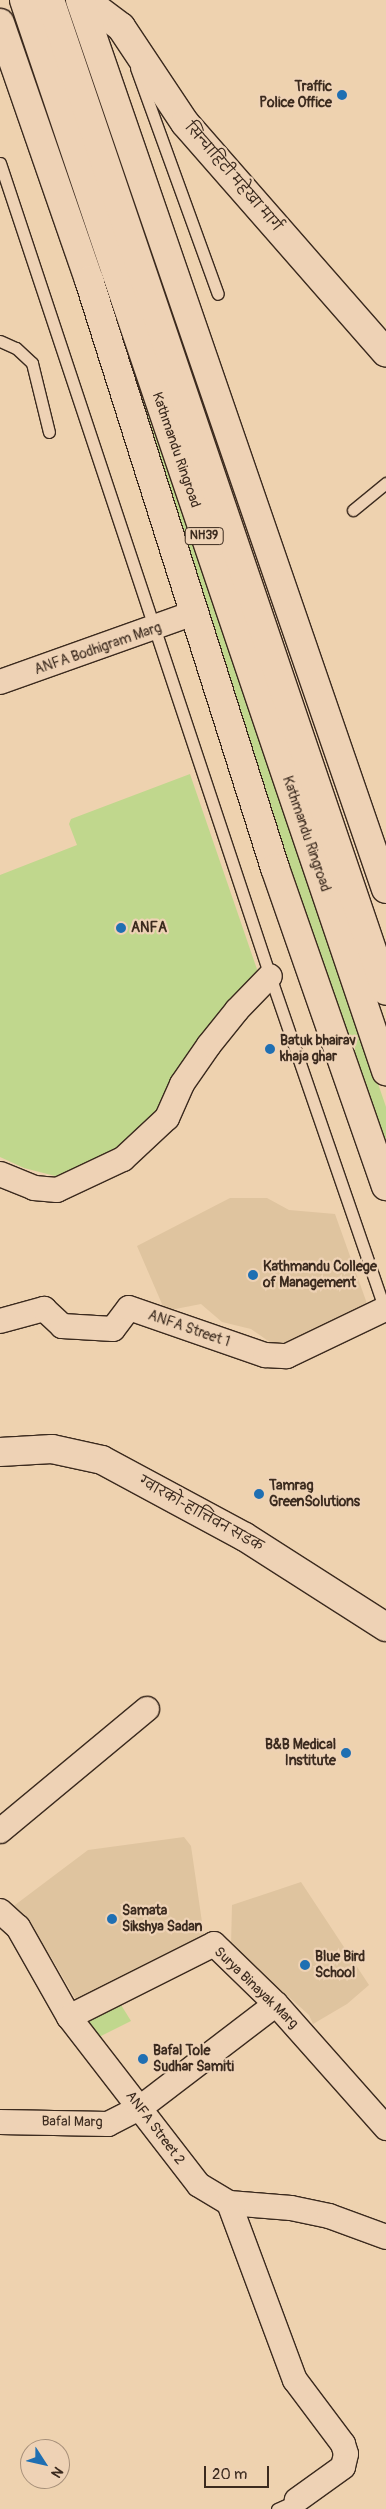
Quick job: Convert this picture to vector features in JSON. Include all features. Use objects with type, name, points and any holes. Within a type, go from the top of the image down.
[{"type":"main road","name":"Kathmandu Ringroad","points":[[24,0],[386,1071]]},
{"type":"main road","name":"Kathmandu Ringroad","points":[[50,0],[386,991]]},
{"type":"main road","points":[[80,0],[386,889]]},
{"type":"main road","name":"सिन्चाहिटी महेखा मार्ग","points":[[85,0],[118,18],[185,123],[386,352]]},
{"type":"main road","points":[[0,22],[89,280],[298,938],[386,1186]]},
{"type":"main road","name":"ग्वारको-हात्तिवन सडक","points":[[0,1452],[52,1449],[102,1460],[244,1537],[386,1627]]},
{"type":"street","name":"ANFA Bodhigram Marg","points":[[0,682],[155,629],[194,613]]},
{"type":"street","points":[[0,1174],[34,1188],[57,1190],[123,1160],[167,1118],[182,1084],[209,1045],[237,1010],[270,976]]},
{"type":"street","name":"ANFA Street 1","points":[[0,1322],[44,1309],[62,1326],[113,1329],[129,1308],[266,1355],[287,1356],[386,1311]]},
{"type":"street","points":[[0,1831],[147,1709]]},
{"type":"street","name":"ANFA Street 2","points":[[0,1911],[9,1929],[69,2017],[199,2185],[230,2202],[256,2207],[291,2208],[329,2216],[386,2237]]},
{"type":"street","name":"Surya Binayak Marg","points":[[69,2017],[214,1944],[276,2004],[386,2128]]},
{"type":"street","name":"Bafal Marg","points":[[0,2122],[108,2124],[140,2108],[276,2004]]},
{"type":"street","points":[[230,2202],[296,2380],[343,2444],[346,2454],[343,2468],[292,2506]]},
{"type":"lane","points":[[118,18],[218,294]]},
{"type":"lane","points":[[0,163],[270,976],[386,1311]]},
{"type":"lane","points":[[0,341],[16,348],[32,363],[49,432]]},
{"type":"lane","points":[[353,510],[386,483]]},
{"type":"shaded area","name":"Kathmandu College of Management","points":[[230,1198],[267,1198],[289,1210],[335,1214],[370,1312],[281,1350],[251,1329],[222,1322],[201,1304],[165,1311],[137,1246]]},
{"type":"shaded area","name":"Samata Sikshya Sadan","points":[[184,1837],[191,1846],[204,1936],[79,2005],[51,1957],[11,1908],[88,1850]]},
{"type":"shaded area","name":"Blue Bird School","points":[[301,1882],[369,1985],[347,2004],[313,2024],[309,2015],[231,1945],[232,1905]]},
{"type":"green space","points":[[132,368],[386,1107],[386,1156],[288,874],[126,369]]},
{"type":"green space","name":"ANFA","points":[[190,774],[261,981],[165,1109],[125,1150],[59,1177],[24,1168],[0,1157],[0,875],[77,845],[69,824],[71,819]]},
{"type":"green space","points":[[118,2000],[131,2021],[95,2039],[80,2021]]},
{"type":"place","name":"Traffic Police Office","points":[[342,95]]},
{"type":"place","name":"ANFA","points":[[121,928]]},
{"type":"place","name":"Batuk bhairav khaja ghar","points":[[270,1049]]},
{"type":"place","name":"Kathmandu College of Management","points":[[253,1275]]},
{"type":"place","name":"Tamrag GreenSolutions","points":[[259,1494]]},
{"type":"place","name":"B&B Medical Institute","points":[[346,1753]]},
{"type":"place","name":"Samata Sikshya Sadan","points":[[112,1919]]},
{"type":"place","name":"Blue Bird School","points":[[305,1965]]},
{"type":"place","name":"Bafal Tole Sudhar Samiti","points":[[143,2059]]}]
